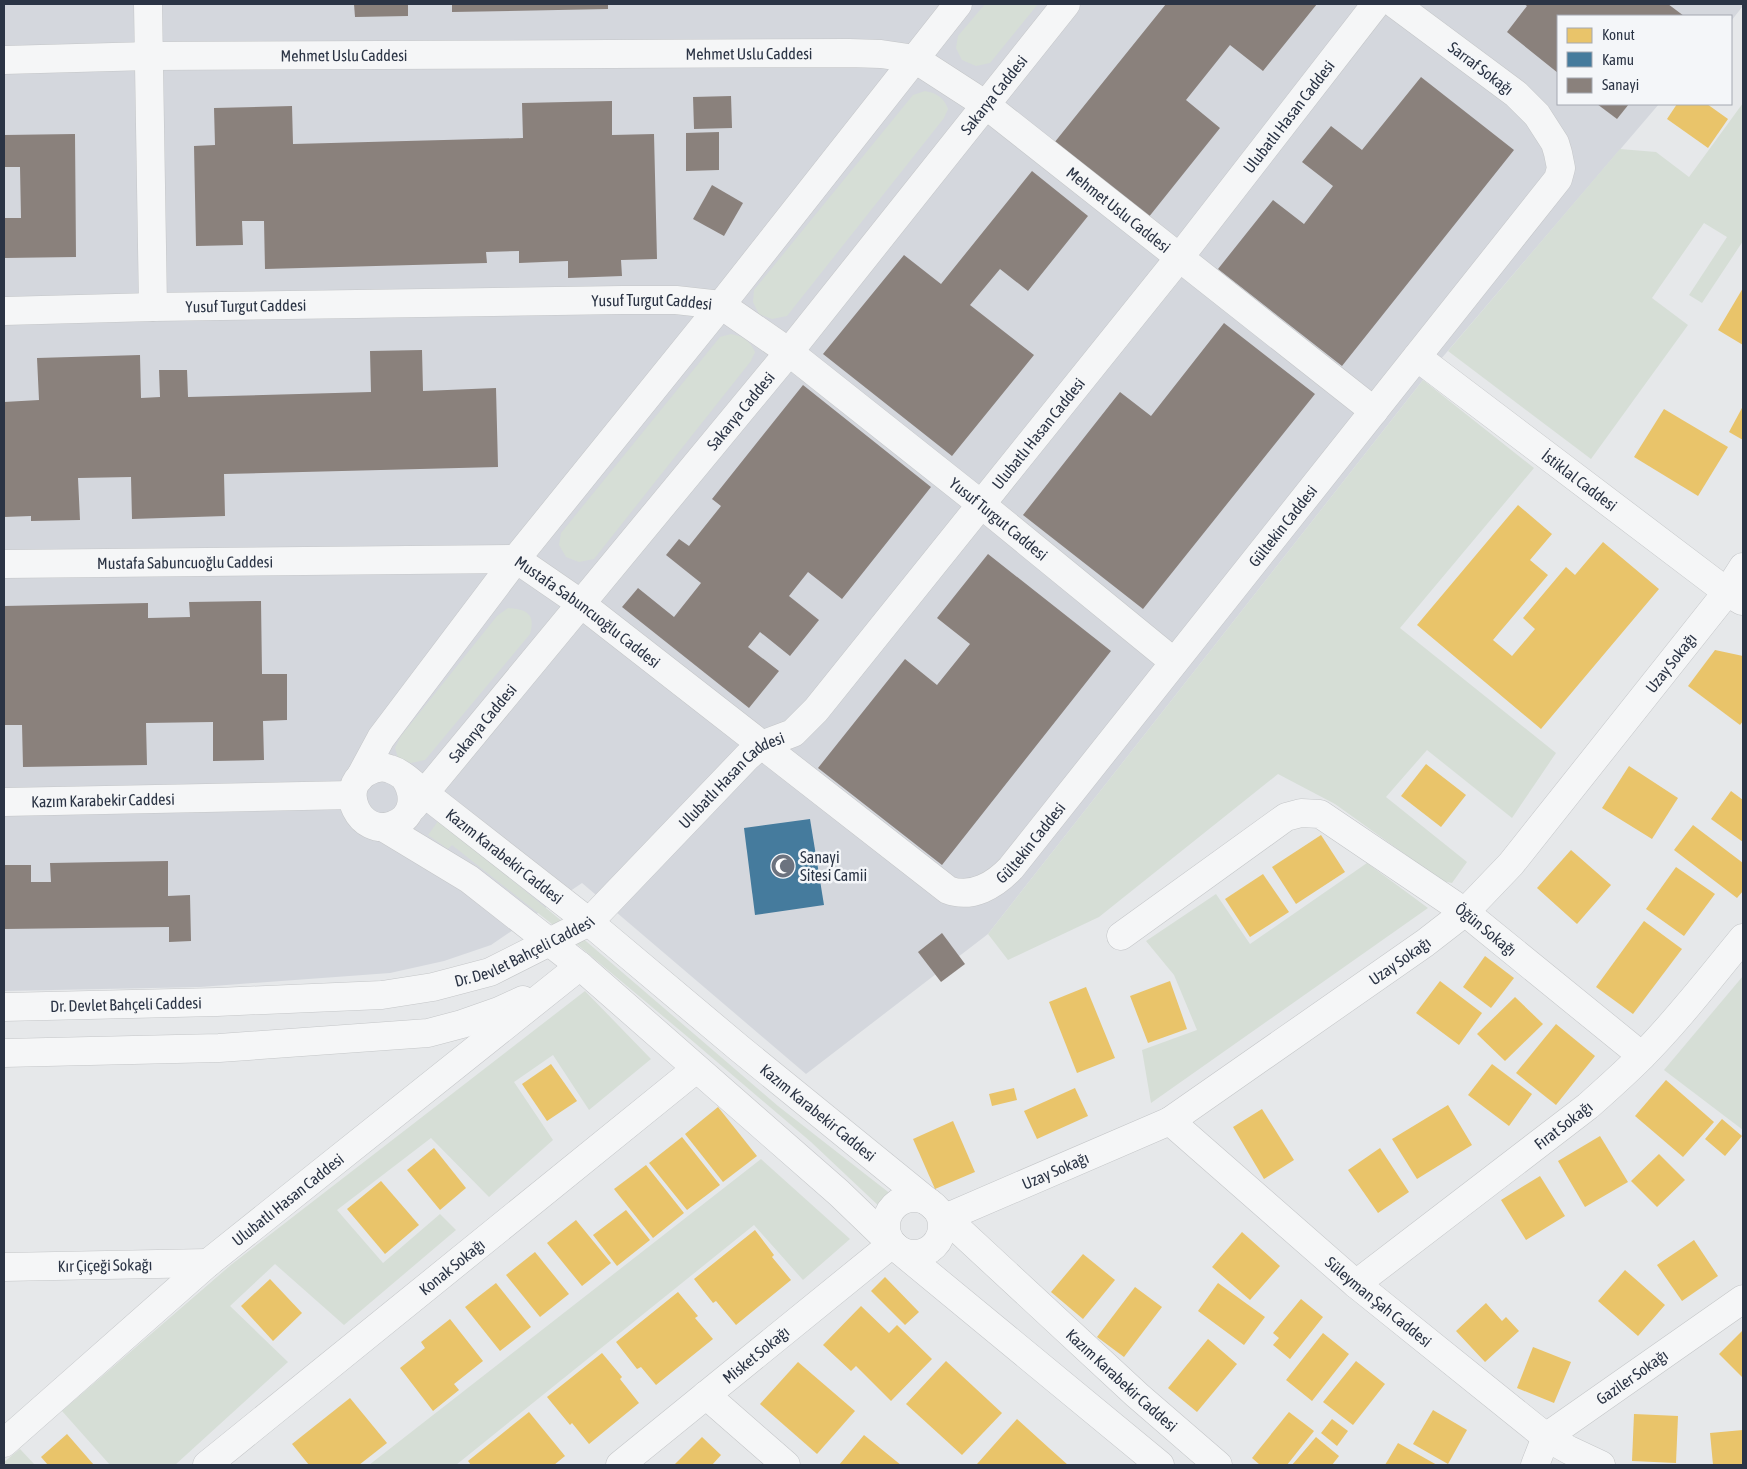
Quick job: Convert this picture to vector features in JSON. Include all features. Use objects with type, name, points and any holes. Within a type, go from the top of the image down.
[{"type":"street","points":[[148,4],[153,307]]},
{"type":"street","points":[[412,795],[401,821],[392,826],[373,826],[357,814],[353,805],[355,787],[381,738],[516,559],[721,305],[958,4]]},
{"type":"street","name":"Sakarya Caddesi","points":[[412,795],[580,603],[789,352],[1066,4]]},
{"type":"street","name":"Ulubatlı Hasan Caddesi","points":[[589,922],[747,757],[762,745],[793,733],[804,723],[982,505],[1179,258],[1376,4]]},
{"type":"street","name":"Sarraf Sokağı","points":[[1395,4],[1516,94],[1537,115],[1554,143]]},
{"type":"street","name":"Mehmet Uslu Caddesi","points":[[4,60],[149,56],[849,53],[881,54],[915,59],[986,105],[1374,411]]},
{"type":"street","name":"Gültekin Caddesi","points":[[974,892],[1000,880],[1011,868],[1558,179],[1561,168],[1554,143]]},
{"type":"street","name":"Yusuf Turgut Caddesi","points":[[4,311],[622,300],[676,300],[721,305],[789,352],[982,505],[1174,662]]},
{"type":"street","name":"İstiklal Caddesi","points":[[1417,357],[1735,597]]},
{"type":"street","name":"Mustafa Sabuncuoğlu Caddesi","points":[[4,564],[516,559],[580,603],[948,890],[957,894],[974,892]]},
{"type":"street","name":"Uzay Sokağı","points":[[939,1212],[1170,1120],[1426,943],[1465,912],[1511,864],[1735,597],[1743,568]]},
{"type":"street","name":"Kazım Karabekir Caddesi","points":[[4,802],[355,787],[364,774],[377,768],[387,768],[396,771],[412,795],[589,922],[939,1212],[1137,1395],[1218,1465]]},
{"type":"street","name":"Öğün Sokağı","points":[[1121,936],[1286,817],[1301,813],[1320,814],[1465,912],[1642,1056]]},
{"type":"street","points":[[383,827],[469,879],[548,943],[580,966],[839,1193],[892,1244],[1160,1465]]},
{"type":"street","name":"Dr. Devlet Bahçeli Caddesi","points":[[4,1007],[217,1002],[382,995],[432,987],[490,972],[589,922]]},
{"type":"street","name":"Dr. Devlet Bahçeli Caddesi","points":[[4,1053],[219,1048],[428,1033],[499,1011],[530,997],[580,966],[589,922]]},
{"type":"street","name":"Fırat Sokağı","points":[[1356,1284],[1588,1106],[1642,1056],[1743,938]]},
{"type":"street","name":"Ulubatlı Hasan Caddesi","points":[[4,1443],[208,1263],[580,966]]},
{"type":"street","name":"Konak Sokağı","points":[[207,1465],[696,1069]]},
{"type":"street","name":"Süleyman Şah Caddesi","points":[[1170,1120],[1356,1284],[1546,1437],[1568,1450],[1601,1465]]},
{"type":"street","points":[[914,1198],[924,1200],[939,1212],[942,1231],[939,1240],[933,1247],[916,1255],[907,1254],[892,1244],[886,1228],[887,1219],[891,1210],[897,1204],[914,1198]]},
{"type":"street","name":"Misket Sokağı","points":[[620,1465],[892,1244]]},
{"type":"street","name":"Kır Çiçeği Sokağı","points":[[4,1266],[208,1263]]},
{"type":"street","name":"Gaziler Sokağı","points":[[1546,1437],[1743,1299]]},
{"type":"street","points":[[706,1395],[786,1465]]},
{"type":"street","points":[[1534,1465],[1546,1437]]},
{"type":"shaded area","points":[[4,4],[1743,4],[1732,20],[1732,15],[1557,15],[1557,105],[1658,105],[1423,380],[988,934],[806,1074],[582,883],[491,945],[444,961],[390,973],[200,987],[4,991]]},
{"type":"shaded area","points":[[985,4],[1038,4],[990,63],[976,66],[962,60],[956,48],[958,36]]},
{"type":"shaded area","points":[[925,91],[933,93],[942,99],[948,109],[944,118],[787,316],[772,319],[759,314],[753,302],[754,290],[913,95]]},
{"type":"shaded area","points":[[1743,103],[1743,241],[1702,303],[1689,295],[1727,237],[1704,223],[1652,298],[1688,325],[1591,459],[1448,351],[1620,149],[1656,152],[1689,177]]},
{"type":"shaded area","points":[[731,334],[743,338],[751,345],[755,352],[751,361],[594,559],[579,562],[566,557],[559,545],[561,533],[720,337]]},
{"type":"shaded area","points":[[1423,380],[1534,468],[1400,628],[1556,753],[1512,818],[1427,750],[1386,797],[1467,862],[1452,883],[1442,881],[1335,804],[1278,774],[1099,917],[1008,960],[988,934]]},
{"type":"shaded area","points":[[508,608],[524,611],[528,614],[532,622],[530,634],[425,760],[411,763],[398,758],[395,748],[401,736],[497,616]]},
{"type":"shaded area","points":[[439,820],[580,936],[778,1106],[892,1195],[884,1202],[881,1208],[811,1142],[572,940],[452,845],[448,849],[428,835]]},
{"type":"shaded area","points":[[1367,863],[1428,908],[1151,1103],[1142,1050],[1197,1030],[1174,975],[1146,941],[1216,894],[1250,944]]},
{"type":"shaded area","points":[[1743,976],[1743,1130],[1664,1070]]},
{"type":"shaded area","points":[[585,991],[651,1059],[589,1110],[553,1055],[514,1082],[553,1140],[489,1197],[431,1138],[337,1210],[383,1263],[440,1214],[456,1230],[344,1325],[275,1264],[230,1306],[288,1362],[175,1465],[110,1465],[62,1411],[232,1264]]},
{"type":"shaded area","points":[[761,1159],[850,1239],[803,1280],[754,1225],[456,1465],[369,1465]]},
{"type":"shaded area","points":[[20,1449],[35,1465],[4,1465],[4,1462]]},
{"type":"building: Konut","points":[[1676,105],[1708,105],[1728,119],[1708,148],[1667,119]]},
{"type":"building: Konut","points":[[1743,288],[1743,345],[1718,330]]},
{"type":"building: Konut","points":[[1743,406],[1743,440],[1729,432]]},
{"type":"building: Konut","points":[[1664,409],[1728,447],[1698,496],[1634,457]]},
{"type":"building: Konut","points":[[1518,505],[1552,534],[1530,560],[1548,575],[1493,640],[1512,656],[1535,629],[1523,618],[1566,567],[1575,575],[1603,542],[1659,589],[1541,729],[1417,625]]},
{"type":"building: Konut","points":[[1715,650],[1743,656],[1743,721],[1740,725],[1688,686]]},
{"type":"building: Konut","points":[[1426,764],[1466,795],[1441,827],[1401,796]]},
{"type":"building: Konut","points":[[1629,766],[1678,798],[1652,839],[1602,808]]},
{"type":"building: Konut","points":[[1731,791],[1743,800],[1743,842],[1711,819]]},
{"type":"building: Konut","points":[[1693,825],[1743,863],[1743,891],[1737,898],[1674,850]]},
{"type":"building: Konut","points":[[1321,835],[1345,872],[1296,904],[1272,867]]},
{"type":"building: Konut","points":[[1571,850],[1611,885],[1577,924],[1537,888]]},
{"type":"building: Konut","points":[[1676,867],[1715,894],[1684,936],[1646,909]]},
{"type":"building: Konut","points":[[1263,874],[1289,912],[1250,937],[1225,899]]},
{"type":"building: Konut","points":[[1644,921],[1682,949],[1633,1014],[1596,987]]},
{"type":"building: Konut","points":[[1485,956],[1514,978],[1491,1008],[1463,987]]},
{"type":"building: Konut","points":[[1170,981],[1187,1029],[1148,1043],[1130,996]]},
{"type":"building: Konut","points":[[1440,981],[1482,1013],[1459,1045],[1416,1013]]},
{"type":"building: Konut","points":[[1086,987],[1115,1058],[1077,1073],[1049,1002]]},
{"type":"building: Konut","points":[[1515,997],[1543,1024],[1505,1061],[1477,1034]]},
{"type":"building: Konut","points":[[1556,1024],[1595,1056],[1556,1105],[1516,1073]]},
{"type":"building: Konut","points":[[551,1064],[577,1101],[547,1121],[522,1084]]},
{"type":"building: Konut","points":[[1492,1064],[1532,1094],[1509,1126],[1468,1095]]},
{"type":"building: Konut","points":[[1666,1080],[1714,1122],[1683,1157],[1635,1116]]},
{"type":"building: Konut","points":[[1014,1088],[1017,1100],[992,1106],[989,1094]]},
{"type":"building: Konut","points":[[1075,1088],[1088,1116],[1037,1139],[1024,1111]]},
{"type":"building: Konut","points":[[1448,1105],[1472,1145],[1417,1179],[1392,1139]]},
{"type":"building: Konut","points":[[718,1107],[757,1156],[723,1182],[685,1134]]},
{"type":"building: Konut","points":[[1262,1109],[1294,1160],[1264,1179],[1233,1127]]},
{"type":"building: Konut","points":[[1722,1119],[1742,1136],[1725,1156],[1705,1139]]},
{"type":"building: Konut","points":[[953,1121],[975,1172],[935,1189],[913,1139]]},
{"type":"building: Konut","points":[[1600,1136],[1628,1182],[1585,1207],[1558,1161]]},
{"type":"building: Konut","points":[[682,1137],[720,1185],[687,1210],[649,1163]]},
{"type":"building: Konut","points":[[434,1148],[466,1188],[440,1210],[407,1170]]},
{"type":"building: Konut","points":[[1380,1148],[1409,1192],[1378,1213],[1348,1170]]},
{"type":"building: Konut","points":[[1659,1154],[1685,1180],[1657,1207],[1631,1181]]},
{"type":"building: Konut","points":[[646,1165],[684,1213],[653,1238],[614,1189]]},
{"type":"building: Konut","points":[[1540,1176],[1565,1216],[1526,1240],[1501,1200]]},
{"type":"building: Konut","points":[[381,1181],[419,1225],[385,1254],[347,1209]]},
{"type":"building: Konut","points":[[626,1210],[650,1240],[617,1266],[593,1235]]},
{"type":"building: Konut","points":[[576,1220],[611,1263],[582,1286],[547,1243]]},
{"type":"building: Konut","points":[[755,1230],[774,1255],[772,1257],[791,1280],[736,1325],[716,1301],[713,1303],[694,1279]]},
{"type":"building: Konut","points":[[1242,1232],[1280,1266],[1250,1300],[1212,1267]]},
{"type":"building: Konut","points":[[1694,1240],[1718,1276],[1682,1301],[1657,1265]]},
{"type":"building: Konut","points":[[535,1252],[569,1294],[540,1317],[506,1275]]},
{"type":"building: Konut","points":[[1083,1254],[1115,1280],[1083,1319],[1051,1292]]},
{"type":"building: Konut","points":[[1625,1270],[1665,1305],[1638,1336],[1598,1301]]},
{"type":"building: Konut","points":[[885,1277],[919,1312],[905,1325],[871,1291]]},
{"type":"building: Konut","points":[[270,1279],[302,1313],[273,1341],[241,1306]]},
{"type":"building: Konut","points":[[496,1283],[531,1327],[500,1351],[465,1307]]},
{"type":"building: Konut","points":[[1218,1283],[1265,1317],[1244,1345],[1198,1311]]},
{"type":"building: Konut","points":[[1135,1287],[1162,1307],[1124,1357],[1097,1337]]},
{"type":"building: Konut","points":[[678,1292],[698,1316],[695,1318],[713,1339],[656,1385],[641,1367],[637,1369],[616,1342]]},
{"type":"building: Konut","points":[[1301,1299],[1323,1317],[1290,1359],[1273,1345],[1279,1338],[1273,1333]]},
{"type":"building: Konut","points":[[1486,1303],[1502,1321],[1506,1317],[1519,1331],[1485,1362],[1456,1331]]},
{"type":"building: Konut","points":[[861,1306],[889,1333],[897,1325],[932,1359],[891,1401],[856,1366],[851,1371],[823,1345]]},
{"type":"building: Konut","points":[[450,1319],[483,1361],[454,1384],[459,1390],[433,1411],[400,1368],[425,1348],[421,1342]]},
{"type":"building: Konut","points":[[1743,1330],[1743,1378],[1719,1354]]},
{"type":"building: Konut","points":[[1323,1333],[1349,1354],[1312,1401],[1286,1380]]},
{"type":"building: Konut","points":[[1208,1339],[1237,1364],[1197,1412],[1168,1388]]},
{"type":"building: Konut","points":[[1533,1347],[1571,1362],[1554,1403],[1517,1388]]},
{"type":"building: Konut","points":[[602,1353],[622,1377],[620,1379],[639,1403],[589,1444],[572,1423],[570,1425],[547,1397]]},
{"type":"building: Konut","points":[[946,1361],[1002,1413],[962,1455],[906,1404]]},
{"type":"building: Konut","points":[[1356,1361],[1385,1384],[1353,1425],[1323,1402]]},
{"type":"building: Konut","points":[[798,1362],[855,1411],[817,1454],[760,1404]]},
{"type":"building: Konut","points":[[350,1398],[387,1443],[359,1465],[309,1465],[292,1444]]},
{"type":"building: Konut","points":[[1433,1410],[1467,1430],[1448,1464],[1413,1444]]},
{"type":"building: Konut","points":[[529,1412],[565,1456],[554,1465],[471,1465],[468,1461]]},
{"type":"building: Konut","points":[[1289,1412],[1314,1431],[1287,1465],[1260,1465],[1252,1458]]},
{"type":"building: Konut","points":[[1634,1414],[1678,1416],[1676,1463],[1632,1461]]},
{"type":"building: Konut","points":[[1017,1419],[1068,1465],[977,1464]]},
{"type":"building: Konut","points":[[1332,1419],[1348,1431],[1337,1446],[1321,1433]]},
{"type":"building: Konut","points":[[1743,1430],[1743,1465],[1713,1465],[1710,1433]]},
{"type":"building: Konut","points":[[67,1434],[94,1465],[48,1465],[41,1457]]},
{"type":"building: Konut","points":[[864,1435],[896,1461],[901,1465],[839,1465]]},
{"type":"building: Konut","points":[[702,1437],[721,1455],[712,1465],[674,1465]]},
{"type":"building: Konut","points":[[1316,1437],[1339,1456],[1332,1465],[1292,1465]]},
{"type":"building: Konut","points":[[1398,1443],[1437,1465],[1385,1465]]},
{"type":"building: Kamu","name":"Sanayi Sitesi Camii","points":[[810,819],[824,905],[755,915],[744,828]]},
{"type":"building: Sanayi","points":[[354,4],[408,4],[408,16],[355,17]]},
{"type":"building: Sanayi","points":[[452,4],[608,4],[608,9],[452,12]]},
{"type":"building: Sanayi","points":[[1166,4],[1317,4],[1263,71],[1230,45],[1186,100],[1220,128],[1148,218],[1054,143]]},
{"type":"building: Sanayi","points":[[1524,4],[1668,4],[1683,15],[1557,15],[1557,72],[1507,32],[1527,6]]},
{"type":"building: Sanayi","points":[[1421,77],[1514,150],[1342,366],[1218,269],[1273,200],[1304,224],[1333,186],[1302,162],[1331,126],[1362,150]]},
{"type":"building: Sanayi","points":[[731,96],[732,128],[694,129],[693,97]]},
{"type":"building: Sanayi","points":[[612,101],[612,135],[654,134],[657,259],[621,260],[622,276],[568,278],[568,261],[519,263],[519,251],[486,252],[487,263],[265,269],[264,221],[242,221],[243,245],[196,246],[194,146],[215,145],[214,108],[292,106],[293,144],[523,138],[522,103]]},
{"type":"building: Sanayi","points":[[1598,105],[1628,105],[1617,119]]},
{"type":"building: Sanayi","points":[[719,132],[719,170],[686,171],[686,133]]},
{"type":"building: Sanayi","points":[[75,134],[76,257],[4,258],[4,218],[21,218],[20,167],[4,167],[4,135]]},
{"type":"building: Sanayi","points":[[1032,171],[1088,216],[1028,291],[1000,269],[970,305],[1034,355],[952,456],[823,354],[904,255],[941,284]]},
{"type":"building: Sanayi","points":[[712,185],[743,203],[724,236],[693,219]]},
{"type":"building: Sanayi","points":[[1224,323],[1315,394],[1143,609],[1023,515],[1120,392],[1151,416]]},
{"type":"building: Sanayi","points":[[422,350],[423,391],[496,388],[498,467],[224,474],[225,516],[132,519],[131,477],[78,478],[80,520],[31,521],[31,516],[4,517],[4,402],[39,400],[37,358],[140,355],[141,398],[160,397],[159,370],[187,370],[188,397],[371,392],[370,351]]},
{"type":"building: Sanayi","points":[[803,385],[931,487],[842,599],[808,572],[789,596],[819,620],[790,656],[760,632],[748,647],[779,671],[749,708],[622,607],[638,588],[674,617],[701,583],[666,555],[679,539],[689,546],[721,506],[712,499]]},
{"type":"building: Sanayi","points":[[988,554],[1111,651],[942,865],[818,768],[905,659],[937,685],[970,644],[937,618]]},
{"type":"building: Sanayi","points":[[261,601],[262,674],[287,674],[287,720],[263,721],[264,760],[213,761],[213,722],[146,723],[147,765],[23,767],[22,725],[4,725],[4,606],[148,603],[148,618],[190,617],[189,602]]},
{"type":"building: Sanayi","points":[[168,861],[168,896],[190,895],[191,941],[169,942],[169,927],[4,929],[4,865],[31,865],[31,882],[51,882],[50,863]]},
{"type":"building: Sanayi","points":[[942,933],[965,964],[941,982],[918,952]]},
{"type":"place","name":"Sanayi Sitesi Camii","points":[[783,866]]}]
